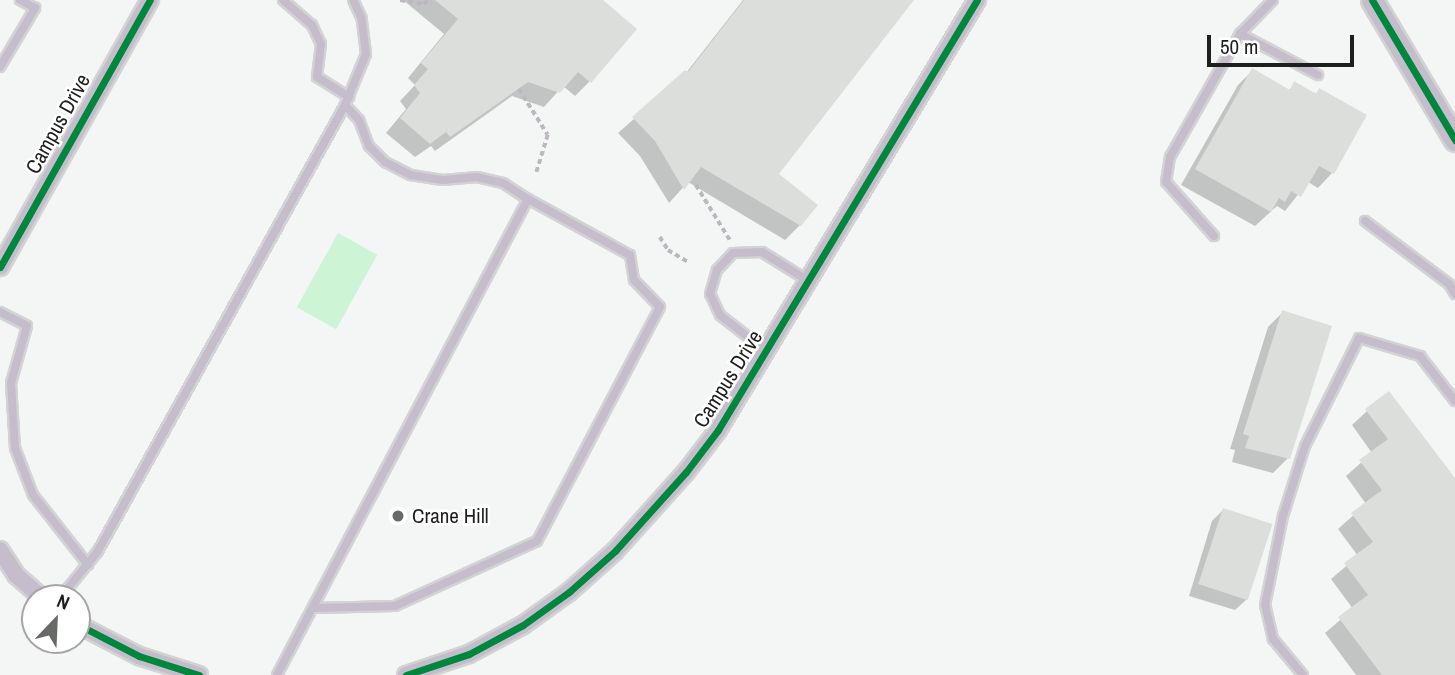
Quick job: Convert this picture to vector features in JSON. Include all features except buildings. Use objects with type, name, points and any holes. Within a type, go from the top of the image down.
[{"type":"street","name":"Campus Drive","points":[[0,267],[150,0]]},
{"type":"street","name":"Campus Drive","points":[[406,675],[468,653],[523,625],[606,559],[718,430],[977,0]]},
{"type":"street","points":[[1372,0],[1455,140]]},
{"type":"street","points":[[0,550],[16,575],[26,584]]},
{"type":"street","points":[[91,631],[139,656],[198,675]]},
{"type":"lane","points":[[0,66],[35,8],[19,0]]},
{"type":"lane","points":[[283,0],[312,25],[321,44],[317,77],[347,101],[359,120],[369,146],[385,162],[422,177],[477,177],[503,183],[630,255],[634,280],[660,307],[537,541],[395,606],[315,608]]},
{"type":"lane","points":[[72,584],[88,565],[347,101],[366,54],[362,19],[353,0]]},
{"type":"lane","points":[[1214,236],[1167,181],[1170,157],[1240,34],[1273,0]]},
{"type":"lane","points":[[1240,34],[1318,75]]},
{"type":"lane","points":[[277,675],[315,608],[456,330],[527,199]]},
{"type":"lane","points":[[1365,221],[1450,284],[1455,294]]},
{"type":"lane","points":[[766,351],[720,315],[710,294],[717,271],[733,253],[762,252],[807,279]]},
{"type":"lane","points":[[0,312],[27,326],[11,383],[15,448],[33,495],[88,565]]},
{"type":"lane","points":[[1303,675],[1273,639],[1265,605],[1283,516],[1306,446],[1359,338],[1420,356],[1455,401]]},
{"type":"path","points":[[400,0],[423,4],[429,0]]},
{"type":"path","points":[[519,89],[548,135],[537,172]]},
{"type":"path","points":[[696,185],[730,240]]},
{"type":"path","points":[[660,237],[668,250],[688,262]]},
{"type":"green space","points":[[338,233],[377,255],[336,329],[297,307]]},
{"type":"cycle path","points":[[0,267],[150,0]]},
{"type":"cycle path","points":[[406,675],[469,654],[523,625],[569,592],[615,551],[686,472],[718,430],[977,0]]},
{"type":"cycle path","points":[[1372,0],[1455,140]]},
{"type":"cycle path","points":[[91,631],[139,656],[199,675]]},
{"type":"place","name":"Crane Hill","points":[[398,516]]}]
